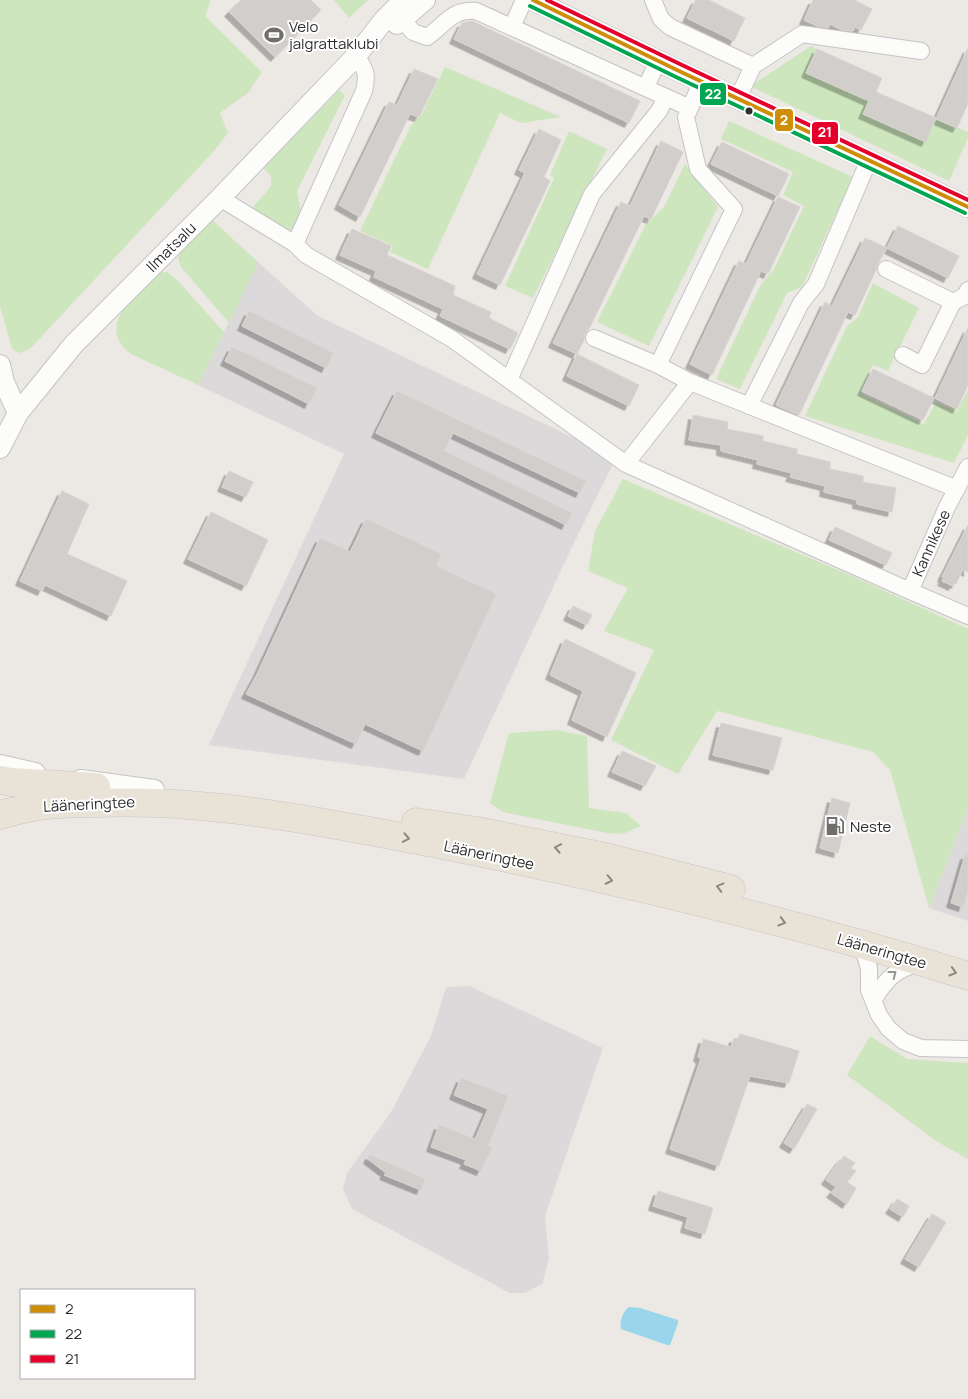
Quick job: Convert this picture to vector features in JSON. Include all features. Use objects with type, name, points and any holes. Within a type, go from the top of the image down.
[{"type":"highway","name":"Lääneringtee","points":[[0,780],[224,795],[339,809],[477,831],[606,857],[785,904],[968,956]]},
{"type":"highway","name":"Lääneringtee","points":[[0,815],[35,806],[142,801],[220,807],[306,819],[500,856],[657,891],[772,919],[968,976]]},
{"type":"street","name":"Ilmatsalu","points":[[0,448],[18,413],[74,344],[220,198],[356,56],[384,20],[425,0]]},
{"type":"street","points":[[512,27],[524,0]]},
{"type":"street","points":[[534,0],[968,207]]},
{"type":"street","points":[[653,0],[661,19],[670,27],[753,66]]},
{"type":"street","points":[[403,10],[413,32],[427,38],[447,18],[465,10],[476,11],[690,108]]},
{"type":"street","points":[[738,98],[753,66],[802,34],[921,51]]},
{"type":"street","points":[[295,244],[364,91],[367,77],[364,68],[356,56]]},
{"type":"street","points":[[646,87],[658,60]]},
{"type":"street","points":[[658,365],[734,208],[698,169],[686,117],[702,81]]},
{"type":"street","points":[[509,380],[592,194],[659,110],[666,97]]},
{"type":"street","points":[[749,406],[801,303],[816,284],[869,160]]},
{"type":"street","points":[[220,198],[295,244],[306,255],[452,339],[626,464],[910,591]]},
{"type":"street","points":[[886,270],[953,302]]},
{"type":"street","points":[[903,355],[922,365],[953,302],[965,296],[968,290]]},
{"type":"street","points":[[594,338],[658,365],[690,382],[956,489]]},
{"type":"street","points":[[0,365],[4,382],[18,413]]},
{"type":"street","points":[[626,464],[690,382]]},
{"type":"street","name":"Kannikese","points":[[968,467],[956,489],[910,591],[968,616]]},
{"type":"street","points":[[0,765],[63,778],[154,790]]},
{"type":"street","points":[[856,942],[865,955],[870,973],[869,990],[879,1015],[888,1028],[903,1041],[921,1048],[968,1049]]},
{"type":"street","points":[[874,999],[891,975],[902,968],[922,962]]},
{"type":"shaded area","points":[[258,262],[318,316],[616,458],[569,553],[464,779],[209,745],[344,454],[198,385]]},
{"type":"shaded area","points":[[968,808],[968,921],[929,908]]},
{"type":"shaded area","points":[[469,986],[603,1048],[545,1216],[549,1259],[542,1284],[525,1293],[510,1293],[352,1209],[343,1189],[347,1173],[391,1112],[431,1036],[446,987]]},
{"type":"green space","points":[[0,0],[211,0],[205,16],[262,72],[248,93],[220,113],[228,133],[214,151],[30,349],[20,353],[12,349],[0,306]]},
{"type":"green space","points":[[334,0],[368,0],[349,18]]},
{"type":"green space","points":[[811,46],[817,49],[807,73],[869,101],[926,141],[937,118],[968,132],[968,138],[949,181],[750,86]]},
{"type":"green space","points":[[445,67],[561,117],[521,123],[500,113],[428,269],[390,252],[393,246],[360,231],[410,127],[422,114]]},
{"type":"green space","points":[[339,90],[345,95],[297,191],[301,212],[292,229],[285,231],[252,211],[271,186],[271,176],[263,168]]},
{"type":"green space","points":[[729,121],[853,177],[802,287],[787,293],[740,389],[716,379],[761,284],[774,269],[804,206],[783,195],[793,172],[721,139]]},
{"type":"green space","points":[[569,131],[607,149],[533,298],[505,286],[554,178],[550,175]]},
{"type":"green space","points":[[685,164],[718,207],[649,346],[597,322],[646,224],[664,207]]},
{"type":"green space","points":[[211,219],[258,262],[229,323],[181,267],[178,258],[181,250]]},
{"type":"green space","points":[[167,272],[176,279],[224,332],[198,385],[131,354],[121,343],[116,333],[117,322],[122,311],[130,301],[157,273]]},
{"type":"green space","points":[[873,283],[919,308],[888,371],[873,365],[860,393],[924,424],[936,402],[957,411],[968,390],[968,435],[954,463],[805,416],[847,326],[858,317]]},
{"type":"green space","points":[[623,479],[850,575],[968,629],[968,808],[929,908],[890,770],[873,752],[717,711],[678,774],[611,740],[654,650],[604,631],[628,588],[588,571],[595,531]]},
{"type":"green space","points":[[556,730],[587,736],[589,808],[626,813],[641,826],[623,834],[607,833],[503,812],[490,803],[509,733]]},
{"type":"green space","points":[[870,1036],[907,1059],[968,1063],[968,1159],[936,1141],[847,1075]]},
{"type":"water","points":[[629,1307],[640,1308],[678,1320],[670,1345],[621,1329],[622,1317]]},
{"type":"building","name":"Velo jalgrattaklubi","points":[[241,0],[311,0],[321,10],[275,57],[229,12]]},
{"type":"building","points":[[696,0],[709,0],[745,18],[734,41],[687,18]]},
{"type":"building","points":[[813,0],[854,0],[872,9],[861,30],[855,27],[853,31],[842,30],[830,24],[828,28],[817,26],[804,20]]},
{"type":"building","points":[[472,21],[640,101],[629,123],[454,39],[462,23]]},
{"type":"building","points":[[968,48],[968,103],[957,128],[936,119]]},
{"type":"building","points":[[817,49],[882,78],[876,92],[936,118],[926,142],[863,114],[869,101],[806,73]]},
{"type":"building","points":[[414,69],[438,79],[419,117],[410,114],[360,217],[339,205],[389,102],[397,105]]},
{"type":"building","points":[[539,129],[561,140],[544,177],[550,181],[500,285],[477,274],[525,173],[519,170]]},
{"type":"building","points":[[661,141],[683,152],[651,219],[644,216],[585,334],[577,354],[553,343],[621,202],[630,206]]},
{"type":"building","points":[[722,142],[789,174],[778,196],[711,164]]},
{"type":"building","points":[[778,197],[800,207],[768,274],[761,271],[712,375],[690,364],[739,261],[746,264]]},
{"type":"building","points":[[898,226],[959,256],[948,278],[887,248]]},
{"type":"building","points":[[352,229],[391,246],[387,255],[455,286],[453,295],[491,312],[489,318],[518,333],[510,349],[440,316],[443,309],[374,277],[376,271],[340,255]]},
{"type":"building","points":[[865,238],[887,248],[877,265],[855,315],[848,312],[799,415],[776,405],[825,302],[832,306]]},
{"type":"building","points":[[249,311],[333,353],[326,368],[242,326]]},
{"type":"building","points":[[968,328],[968,385],[957,409],[935,398]]},
{"type":"building","points":[[232,347],[317,388],[309,404],[225,361]]},
{"type":"building","points":[[577,354],[639,385],[629,406],[567,376]]},
{"type":"building","points":[[873,369],[934,398],[923,420],[862,391]]},
{"type":"building","points":[[397,391],[586,481],[580,493],[453,433],[444,451],[572,513],[566,525],[376,433]]},
{"type":"building","points":[[693,415],[728,422],[727,429],[763,436],[763,441],[797,449],[797,454],[830,462],[830,469],[863,476],[863,482],[896,488],[892,512],[857,504],[857,500],[824,492],[825,486],[790,477],[792,473],[757,464],[758,460],[721,451],[721,445],[689,440]]},
{"type":"building","points":[[229,471],[253,482],[246,497],[222,487]]},
{"type":"building","points":[[62,491],[89,504],[67,554],[127,581],[111,616],[45,585],[42,591],[20,581]]},
{"type":"building","points":[[211,512],[268,540],[246,586],[188,559]]},
{"type":"building","points":[[366,519],[441,554],[436,566],[496,594],[423,751],[365,724],[356,744],[246,694],[320,538],[350,552]]},
{"type":"building","points":[[968,525],[968,572],[963,569],[956,584],[954,583],[953,586],[942,581],[944,578],[942,577]]},
{"type":"building","points":[[835,527],[892,553],[886,565],[829,540]]},
{"type":"building","points":[[573,606],[592,615],[587,625],[568,616]]},
{"type":"building","points":[[565,639],[636,673],[607,737],[572,720],[583,691],[550,675]]},
{"type":"building","points":[[721,723],[782,738],[773,770],[713,755]]},
{"type":"building","points":[[622,751],[656,766],[645,786],[612,772]]},
{"type":"building","name":"Neste","points":[[832,798],[850,803],[838,853],[820,848]]},
{"type":"building","points":[[965,855],[968,855],[968,890],[963,907],[951,903]]},
{"type":"building","points":[[740,1034],[799,1051],[789,1083],[750,1076],[719,1166],[670,1149],[701,1059],[698,1057],[703,1039],[731,1047],[734,1038],[738,1039]]},
{"type":"building","points":[[461,1078],[508,1096],[488,1146],[492,1147],[481,1171],[464,1164],[466,1160],[431,1147],[439,1125],[475,1139],[488,1109],[454,1095]]},
{"type":"building","points":[[807,1104],[817,1109],[794,1149],[784,1143]]},
{"type":"building","points":[[370,1155],[425,1179],[421,1190],[384,1175],[386,1173],[368,1159]]},
{"type":"building","points":[[844,1156],[855,1163],[851,1168],[856,1171],[847,1182],[856,1188],[847,1204],[831,1193],[836,1187],[826,1180]]},
{"type":"building","points":[[658,1191],[713,1208],[705,1234],[685,1228],[688,1217],[653,1206]]},
{"type":"building","points":[[897,1199],[909,1206],[903,1217],[890,1209]]},
{"type":"building","points":[[932,1214],[946,1222],[919,1267],[905,1259]]},
{"type":"transit line","name":"2","points":[[533,0],[968,207]]},
{"type":"transit line","name":"21","points":[[547,0],[968,200]]},
{"type":"transit line","name":"22","points":[[530,6],[965,213]]},
{"type":"place","name":"Velo jalgrattaklubi","points":[[274,35]]},
{"type":"place","name":"Neste","points":[[835,826]]}]
